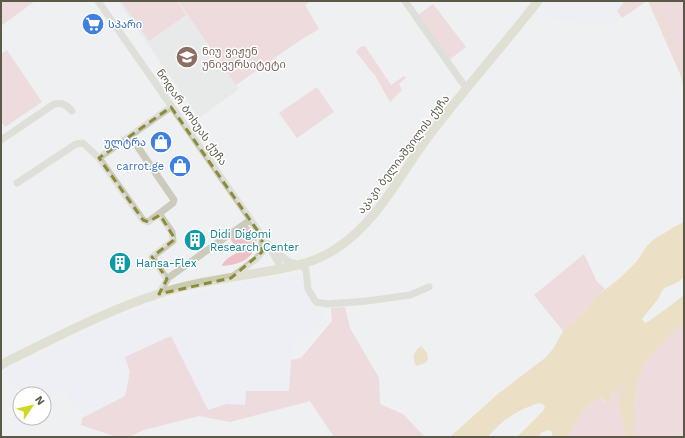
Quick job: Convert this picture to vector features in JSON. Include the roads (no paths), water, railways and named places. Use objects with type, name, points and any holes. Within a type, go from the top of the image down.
[{"type":"main road","name":"აკაკი ბელიაშვილის ქუჩა","points":[[3,363],[107,314],[159,294],[204,282],[305,264],[336,249],[365,224],[384,203],[414,157],[467,88],[538,1]]},
{"type":"street","name":"ნოდარ ბოხუას ქუჩა","points":[[98,1],[269,246]]},
{"type":"street","points":[[405,1],[467,88]]},
{"type":"street","points":[[1,140],[54,104],[60,102],[65,104],[72,111]]},
{"type":"street","points":[[99,158],[172,107]]},
{"type":"street","points":[[17,184],[76,144],[83,143],[99,158],[144,221],[148,222],[160,215],[173,204],[173,198],[131,137]]},
{"type":"street","points":[[160,215],[172,232],[173,241],[152,257],[167,279]]},
{"type":"street","points":[[159,294],[167,279],[250,220]]},
{"type":"street","points":[[231,278],[256,259],[262,252],[262,237]]},
{"type":"street","points":[[269,246],[289,262],[301,265],[306,270],[308,289],[316,302],[328,304],[367,301],[410,295],[429,287]]},
{"type":"street","points":[[269,246],[282,269]]},
{"type":"waterway","points":[[653,1],[677,55],[684,86]]},
{"type":"place","name":"სპარი","points":[[93,24]]},
{"type":"place","name":"ნიუ ვიჟენ უნივერსიტეტი","points":[[187,57]]},
{"type":"place","name":"ულტრა","points":[[161,142]]},
{"type":"place","name":"carrot.ge","points":[[180,166]]},
{"type":"place","name":"Didi Digomi Research Center","points":[[195,240]]},
{"type":"place","name":"Hansa-Flex","points":[[120,263]]}]
